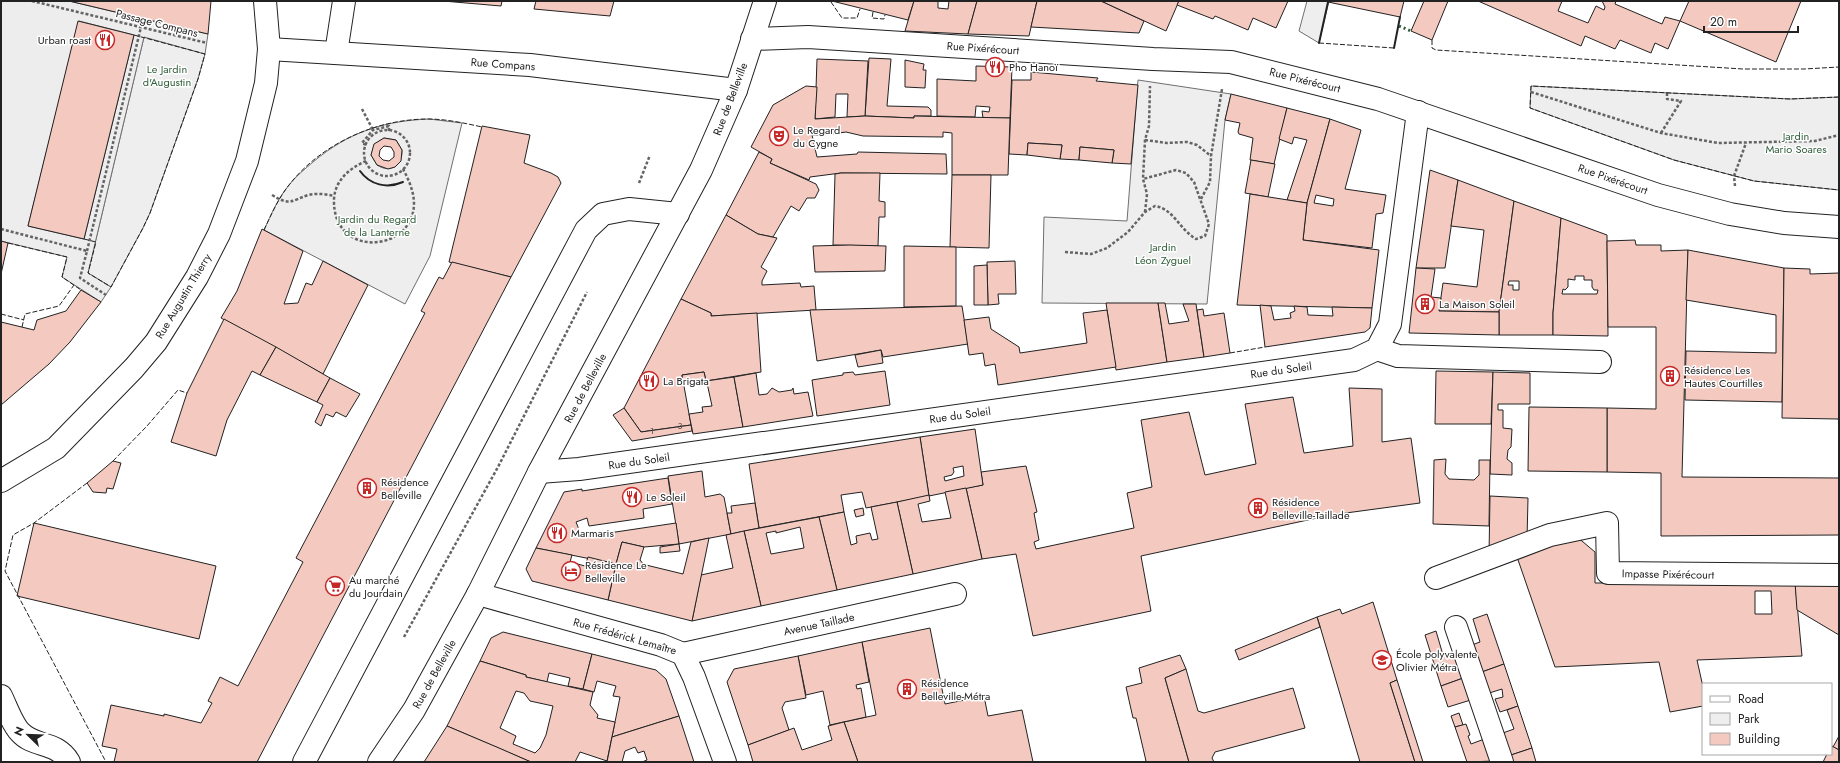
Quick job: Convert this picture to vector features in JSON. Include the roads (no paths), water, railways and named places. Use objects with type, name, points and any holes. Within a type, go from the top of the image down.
[{"type":"street","name":"Rue Augustin Thierry","points":[[1,482],[56,448],[134,368],[156,342],[197,277],[219,234],[247,161],[266,83],[269,49],[266,1]]},
{"type":"street","points":[[336,53],[344,1]]},
{"type":"street","name":"Rue de Belleville","points":[[379,762],[414,710],[478,594],[540,472],[701,170],[736,90],[765,1]]},
{"type":"street","name":"Rue Pixérécourt","points":[[752,39],[808,37],[1153,59],[1231,62],[1378,99],[1658,195],[1730,214],[1784,223],[1839,227]]},
{"type":"street","name":"Rue Compans","points":[[269,49],[530,65],[736,90]]},
{"type":"street","points":[[1418,112],[1390,324],[1378,349],[1398,356],[1600,362]]},
{"type":"street","points":[[304,762],[586,230],[603,214],[629,209],[678,214]]},
{"type":"street","name":"Rue du Soleil","points":[[540,472],[578,469],[1354,360],[1378,349]]},
{"type":"street","name":"Impasse Pixérécourt","points":[[1436,578],[1550,535],[1607,523],[1608,573],[1839,575]]},
{"type":"street","name":"Rue Frédérick Lemaître","points":[[478,594],[661,645],[683,654],[694,677],[725,762]]},
{"type":"street","name":"Avenue Taillade","points":[[683,654],[955,594]]},
{"type":"street","points":[[1456,627],[1502,762]]},
{"type":"street","points":[[1,696],[19,732],[28,739],[55,747],[64,754],[69,762]]},
{"type":"place","name":"Urban roast","points":[[105,40]]},
{"type":"place","name":"Pho Hanoï","points":[[995,67]]},
{"type":"place","name":"Le Regard du Cygne","points":[[779,136]]},
{"type":"place","name":"La Maison Soleil","points":[[1425,304]]},
{"type":"place","name":"Résidence Les Hautes Courtilles","points":[[1670,376]]},
{"type":"place","name":"La Brigata","points":[[649,381]]},
{"type":"place","name":"Résidence Belleville","points":[[367,488]]},
{"type":"place","name":"Le Soleil","points":[[632,497]]},
{"type":"place","name":"Résidence Belleville-Taillade","points":[[1258,508]]},
{"type":"place","name":"Marmaris","points":[[557,533]]},
{"type":"place","name":"Résidence Le Belleville","points":[[571,571]]},
{"type":"place","name":"Au marché du Jourdain","points":[[335,586]]},
{"type":"place","name":"École polyvalente Olivier Métra","points":[[1382,660]]},
{"type":"place","name":"Résidence Belleville-Métra","points":[[907,689]]},
{"type":"park label","name":"Le Jardin d'Augustin","points":[[167,75]]},
{"type":"park label","name":"Jardin Mario Soares","points":[[1796,142]]},
{"type":"park label","name":"Jardin du Regard de la Lanterne","points":[[377,225]]},
{"type":"park label","name":"Jardin Léon Zyguel","points":[[1163,253]]}]
